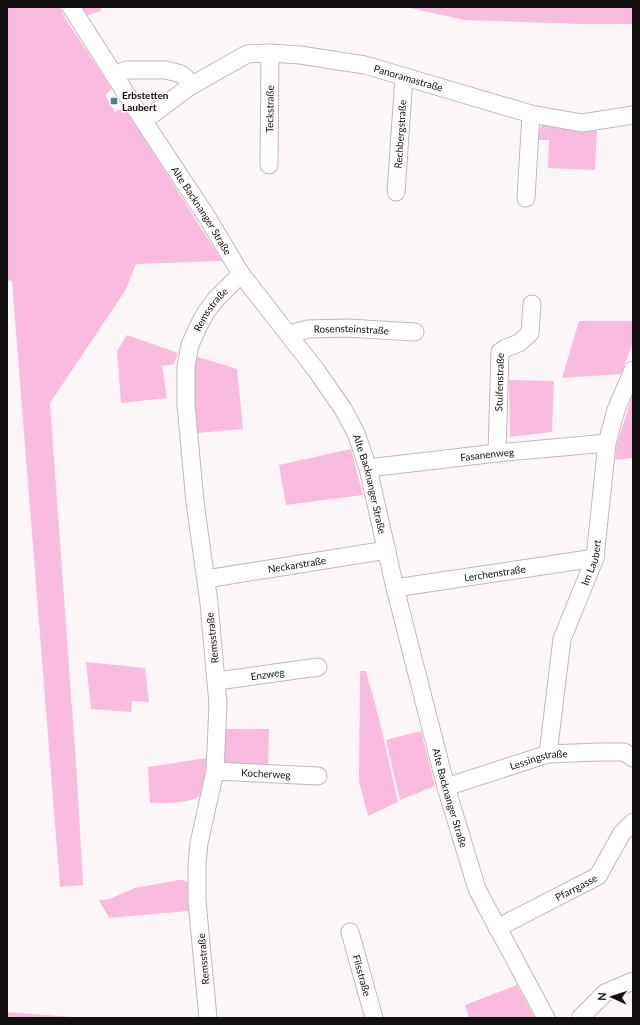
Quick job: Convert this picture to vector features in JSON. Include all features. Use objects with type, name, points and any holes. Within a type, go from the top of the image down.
[{"type":"street","name":"Alte Backnanger Straße","points":[[71,7],[138,114],[207,217],[241,274],[316,370],[343,409],[356,433],[368,468],[395,588],[446,787],[477,889],[546,1018]]},
{"type":"street","name":"Panoramastraße","points":[[138,114],[153,114],[189,87],[247,54],[270,53],[300,55],[365,65],[531,114],[582,123],[633,115]]},
{"type":"street","name":"Teckstraße","points":[[270,53],[270,165]]},
{"type":"street","points":[[114,75],[128,70],[166,70],[181,74],[187,80],[189,87]]},
{"type":"street","name":"Rechbergstraße","points":[[396,192],[404,76]]},
{"type":"street","points":[[526,198],[531,114]]},
{"type":"street","name":"Remsstraße","points":[[208,1018],[197,901],[196,865],[199,843],[215,771],[218,704],[206,579],[195,502],[186,405],[186,366],[190,345],[206,312],[216,299],[241,274]]},
{"type":"street","name":"Stuifenstraße","points":[[497,453],[500,352],[518,343],[530,333],[532,304]]},
{"type":"street","name":"Rosensteinstraße","points":[[289,334],[308,328],[347,328],[415,332]]},
{"type":"street","name":"Im Laubert","points":[[548,754],[562,639],[595,558],[607,443],[616,410],[633,370]]},
{"type":"street","name":"Fasanenweg","points":[[368,468],[497,453],[607,443]]},
{"type":"street","name":"Neckarstraße","points":[[206,579],[387,550]]},
{"type":"street","name":"Lerchenstraße","points":[[395,588],[595,558]]},
{"type":"street","name":"Enzweg","points":[[216,681],[318,667]]},
{"type":"street","name":"Lessingstraße","points":[[446,787],[548,754],[624,752],[633,758]]},
{"type":"street","name":"Kocherweg","points":[[215,771],[318,776]]},
{"type":"street","name":"Pfarrgasse","points":[[497,928],[598,876],[622,833],[633,822]]},
{"type":"street","name":"Filsstraße","points":[[350,932],[374,1018]]},
{"type":"street","points":[[580,1018],[605,993],[633,981]]},
{"type":"shaded area","points":[[7,7],[60,7],[65,18],[112,89],[105,95],[115,112],[124,107],[222,261],[136,264],[125,291],[50,403],[77,778],[83,885],[60,887],[12,281],[7,280]]},
{"type":"shaded area","points":[[78,7],[101,7],[101,11],[84,16]]},
{"type":"shaded area","points":[[406,7],[633,7],[633,24],[581,24],[464,20]]},
{"type":"shaded area","points":[[545,124],[597,129],[595,170],[548,168],[549,140],[539,140],[540,129]]},
{"type":"shaded area","points":[[579,321],[633,321],[633,343],[621,374],[562,378]]},
{"type":"shaded area","points":[[127,335],[178,353],[174,364],[162,366],[167,398],[121,403],[117,351]]},
{"type":"shaded area","points":[[195,356],[237,369],[243,429],[197,433],[192,399]]},
{"type":"shaded area","points":[[509,380],[554,381],[552,432],[510,437]]},
{"type":"shaded area","points":[[633,394],[633,458],[615,460],[617,443]]},
{"type":"shaded area","points":[[351,449],[363,495],[286,505],[279,465]]},
{"type":"shaded area","points":[[86,662],[145,668],[149,702],[132,701],[131,712],[91,709]]},
{"type":"shaded area","points":[[360,671],[366,671],[380,722],[398,802],[368,816],[359,781]]},
{"type":"shaded area","points":[[225,729],[269,729],[268,766],[226,764],[223,762]]},
{"type":"shaded area","points":[[421,731],[435,786],[400,800],[386,740]]},
{"type":"shaded area","points":[[207,758],[201,796],[182,802],[150,803],[148,767]]},
{"type":"shaded area","points":[[179,880],[188,882],[189,911],[109,918],[99,900],[109,899],[135,888]]},
{"type":"shaded area","points":[[517,985],[535,1018],[469,1018],[465,1005]]},
{"type":"shaded area","points":[[7,1012],[72,1017],[72,1018],[7,1018]]},
{"type":"place","name":"Erbstetten Laubert","points":[[114,101]]}]
